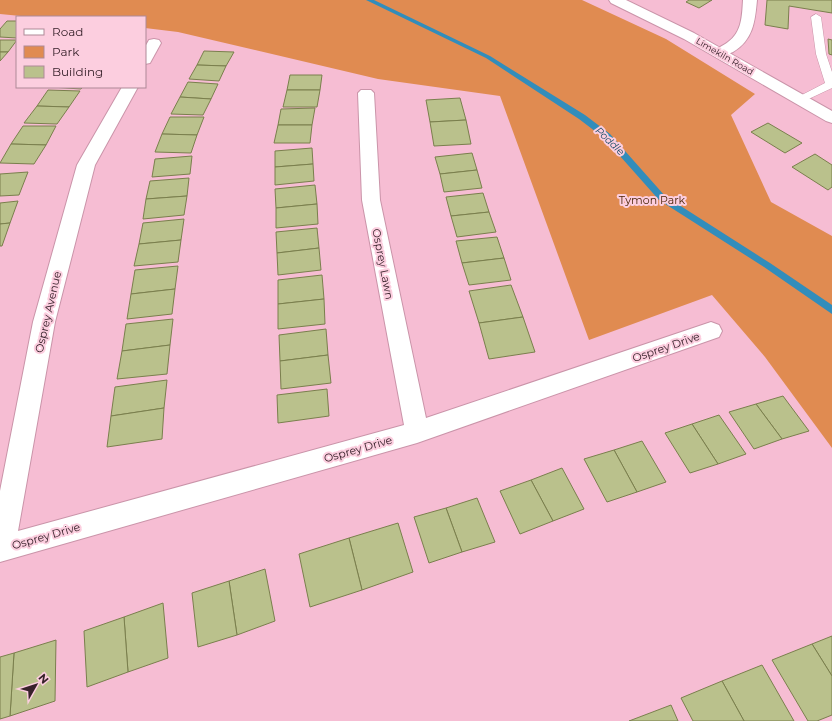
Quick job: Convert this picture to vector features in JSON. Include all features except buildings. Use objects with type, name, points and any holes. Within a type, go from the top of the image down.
[{"type":"street","name":"Limekiln Road","points":[[616,0],[720,53],[832,118]]},
{"type":"street","points":[[720,53],[738,42],[746,32],[748,28],[750,0]]},
{"type":"street","points":[[146,58],[154,43]]},
{"type":"street","name":"Osprey Avenue","points":[[1,548],[44,322],[86,165],[129,88]]},
{"type":"street","name":"Osprey Lawn","points":[[366,93],[371,200],[417,432]]},
{"type":"street","name":"Osprey Drive","points":[[1,548],[417,432],[711,332]]},
{"type":"lane","points":[[800,100],[831,84],[821,54],[816,17]]},
{"type":"green space","name":"Tymon Park","points":[[0,0],[582,0],[666,39],[755,94],[731,115],[771,202],[832,236],[832,448],[765,357],[712,295],[589,340],[500,96],[378,79],[178,32],[146,28],[146,16],[21,16],[0,14]]},
{"type":"waterway","name":"Poddle","points":[[369,0],[488,57],[582,117],[607,136],[662,198],[767,265],[832,310]]}]
